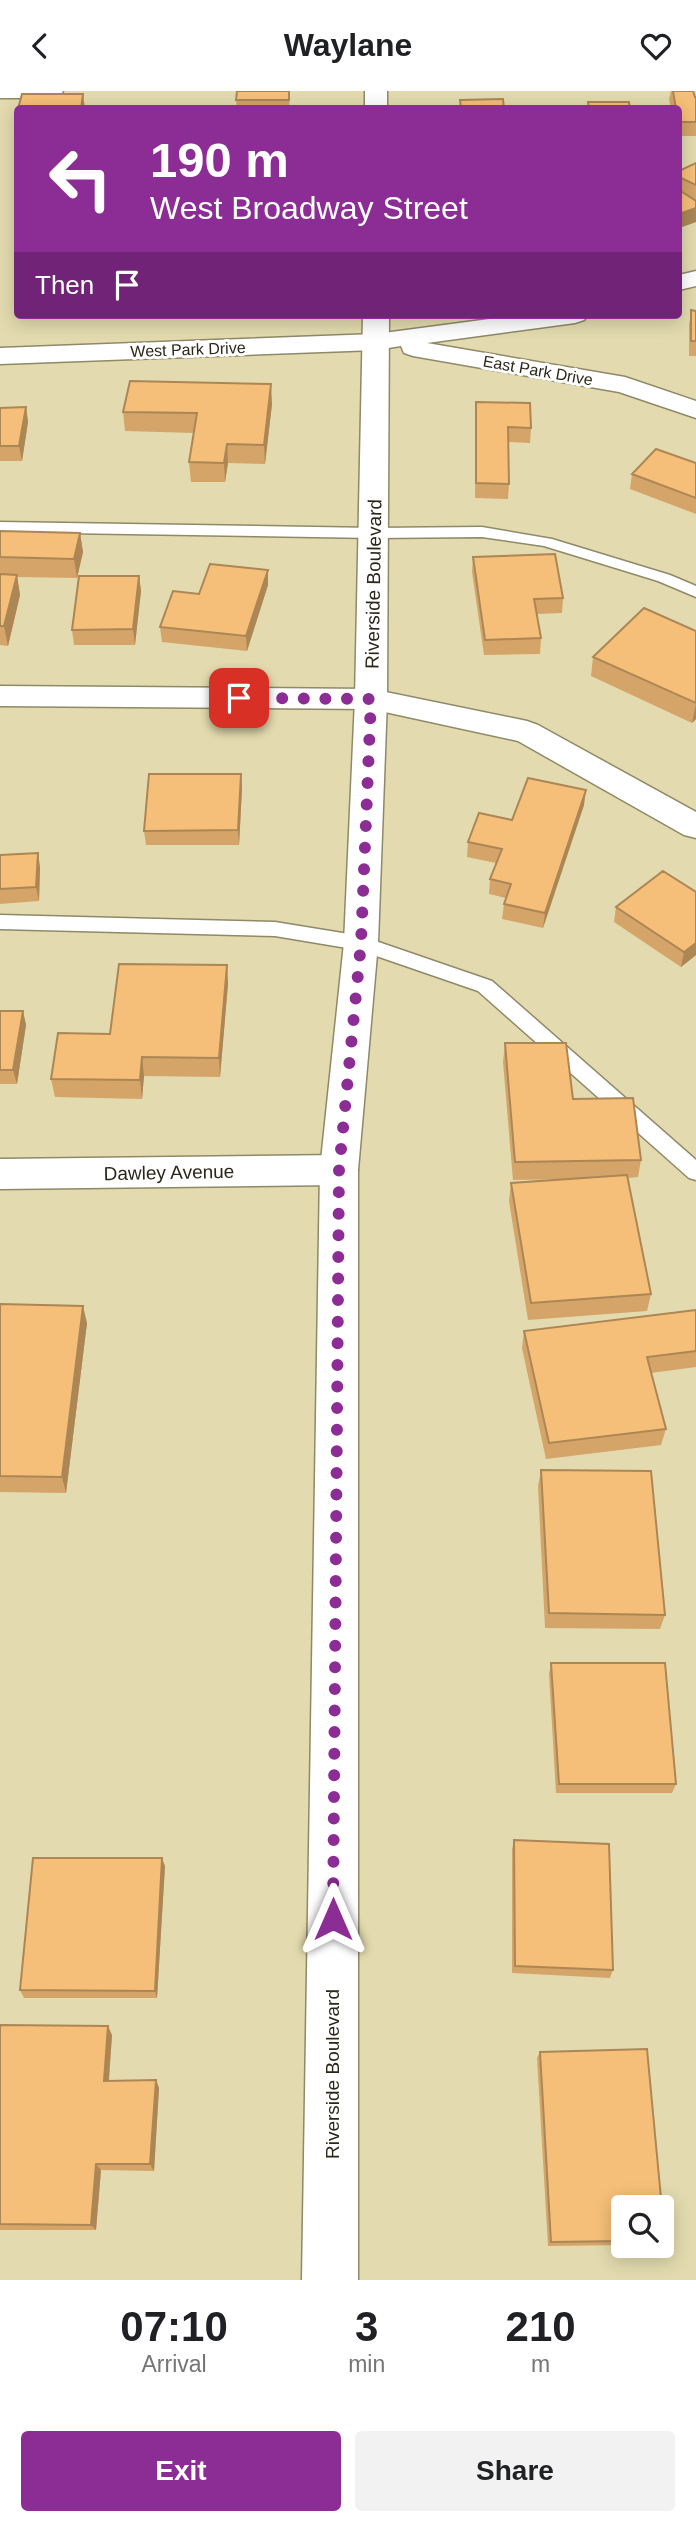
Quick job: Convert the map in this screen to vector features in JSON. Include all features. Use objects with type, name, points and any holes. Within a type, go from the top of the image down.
[{"type":"street","points":[[0,91],[52,91]]},
{"type":"street","points":[[376,328],[514,319]]},
{"type":"street","name":"West Park Drive","points":[[0,356],[376,328]]},
{"type":"street","name":"East Park Drive","points":[[376,328],[625,385],[696,410]]},
{"type":"street","name":"Riverside Boulevard","points":[[330,2280],[339,1170],[361,943],[371,699],[376,328]]},
{"type":"street","points":[[0,696],[371,699],[527,732],[696,827]]},
{"type":"street","name":"Dawley Avenue","points":[[0,1174],[339,1170]]},
{"type":"lane","points":[[0,527],[374,533],[482,532],[546,542],[664,578],[696,592]]},
{"type":"lane","points":[[0,922],[275,929],[361,943],[485,986],[696,1172]]},
{"type":"shaded area","points":[[0,91],[696,91],[696,2280],[0,2280]]},
{"type":"building","points":[[237,91],[289,91],[289,100],[236,100]]},
{"type":"building","points":[[673,91],[693,91],[696,97],[696,122],[682,122],[682,105],[675,105]]},
{"type":"building","points":[[22,94],[83,94],[82,105],[19,105]]},
{"type":"building","points":[[503,99],[504,105],[461,105],[460,100]]},
{"type":"building","points":[[588,102],[629,102],[629,105],[588,105]]},
{"type":"building","points":[[696,163],[696,185],[682,178],[682,170]]},
{"type":"building","points":[[682,192],[696,201],[696,208],[682,213]]},
{"type":"building","points":[[691,310],[696,311],[696,341],[691,341]]},
{"type":"building","points":[[130,381],[271,384],[264,445],[227,444],[224,463],[189,462],[197,413],[123,412]]},
{"type":"building","points":[[476,402],[530,403],[531,428],[508,427],[509,484],[476,483]]},
{"type":"building","points":[[26,407],[19,446],[0,446],[0,408]]},
{"type":"building","points":[[656,449],[696,463],[696,498],[632,474]]},
{"type":"building","points":[[0,531],[80,533],[74,559],[0,557]]},
{"type":"building","points":[[555,554],[563,598],[534,599],[541,638],[485,640],[473,557]]},
{"type":"building","points":[[210,564],[268,570],[246,636],[160,627],[173,591],[199,594]]},
{"type":"building","points":[[0,574],[17,575],[4,626],[0,626]]},
{"type":"building","points":[[79,576],[139,576],[133,629],[72,630]]},
{"type":"building","points":[[644,608],[696,631],[696,703],[593,657]]},
{"type":"building","points":[[149,774],[241,774],[238,830],[144,831]]},
{"type":"building","points":[[528,778],[586,790],[545,913],[504,904],[511,884],[490,879],[502,849],[468,842],[479,813],[512,820]]},
{"type":"building","points":[[38,853],[36,887],[0,889],[0,855]]},
{"type":"building","points":[[663,871],[696,892],[696,943],[684,952],[616,907]]},
{"type":"building","points":[[119,964],[227,965],[219,1058],[142,1057],[140,1080],[51,1079],[58,1033],[110,1034]]},
{"type":"building","points":[[0,1011],[23,1011],[13,1070],[0,1070]]},
{"type":"building","points":[[505,1043],[566,1043],[573,1099],[633,1098],[641,1160],[515,1162]]},
{"type":"building","points":[[627,1175],[651,1294],[531,1303],[511,1183]]},
{"type":"building","points":[[0,1304],[83,1306],[62,1477],[0,1476]]},
{"type":"building","points":[[696,1310],[696,1351],[647,1357],[666,1429],[549,1443],[524,1331]]},
{"type":"building","points":[[541,1470],[651,1471],[665,1615],[549,1613]]},
{"type":"building","points":[[551,1663],[665,1663],[676,1784],[559,1784]]},
{"type":"building","points":[[514,1840],[609,1844],[613,1970],[515,1966]]},
{"type":"building","points":[[33,1858],[162,1858],[155,1991],[20,1990]]},
{"type":"building","points":[[0,2025],[108,2026],[104,2081],[156,2080],[150,2164],[96,2164],[91,2225],[0,2224]]},
{"type":"building","points":[[647,2049],[661,2195],[611,2195],[611,2241],[551,2242],[540,2052]]},
{"type":"route","points":[[239,698],[371,699],[361,943],[339,1170],[333,1919]]}]
